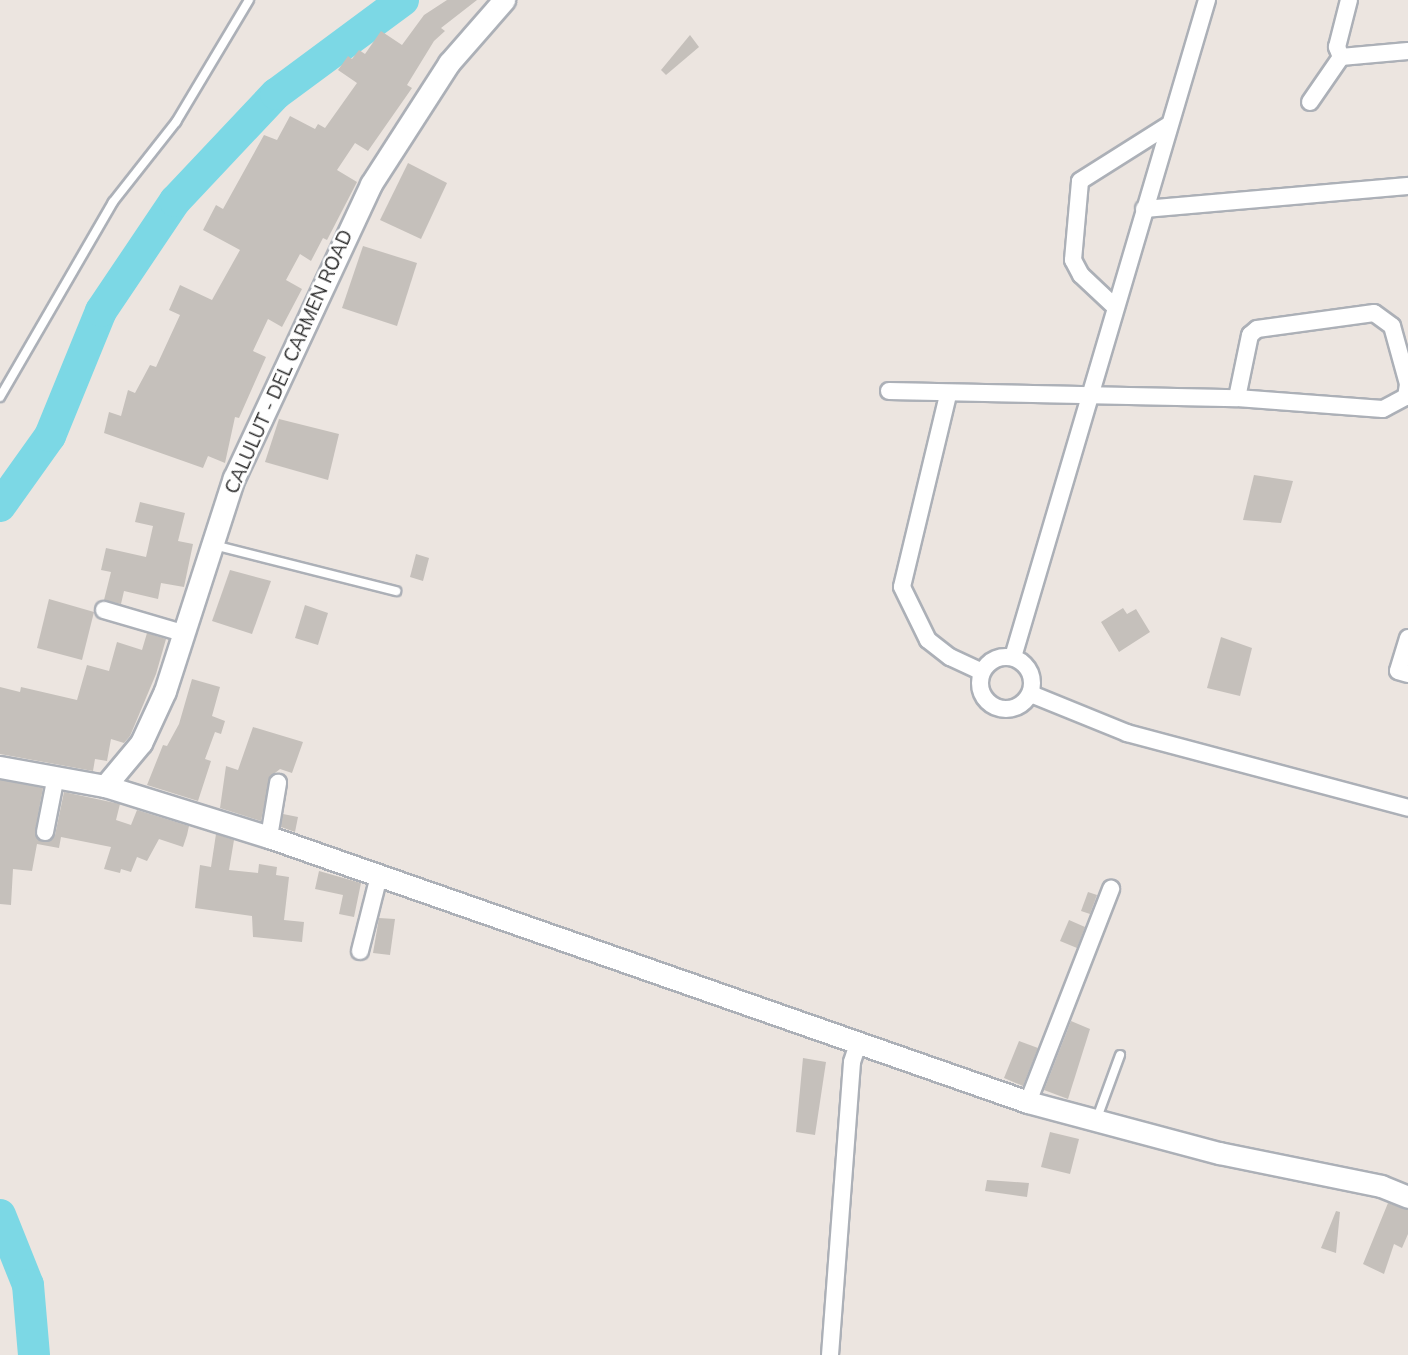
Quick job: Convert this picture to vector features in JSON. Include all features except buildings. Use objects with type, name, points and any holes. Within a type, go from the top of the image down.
[{"type":"main road","name":"CALULUT - DEL CARMEN ROAD","points":[[105,786],[141,743],[186,634],[234,478],[268,399],[371,184],[449,62],[504,0]]},
{"type":"main road","points":[[0,767],[105,786],[269,837],[1028,1102],[1219,1153],[1381,1186],[1408,1197]]},
{"type":"street","points":[[1013,657],[1167,126],[1207,0]]},
{"type":"street","points":[[1341,57],[1337,47],[1349,0]]},
{"type":"street","points":[[1341,57],[1408,51]]},
{"type":"street","points":[[1310,102],[1341,57]]},
{"type":"street","points":[[1114,306],[1081,275],[1073,260],[1080,181],[1167,126]]},
{"type":"street","points":[[1144,209],[1408,186]]},
{"type":"street","points":[[889,391],[1087,398],[1237,398],[1383,410],[1407,397],[1408,384],[1392,326],[1374,313],[1257,329],[1250,335],[1237,398]]},
{"type":"street","points":[[948,395],[902,587],[928,640],[950,657],[982,672]]},
{"type":"street","points":[[104,610],[186,634]]},
{"type":"street","points":[[1408,638],[1398,671],[1408,674]]},
{"type":"street","points":[[1013,657],[1026,665],[1033,679],[1031,694],[1009,710],[995,708],[985,699],[979,686],[982,672],[989,662],[1013,657]]},
{"type":"street","points":[[1031,694],[1127,733],[1408,808]]},
{"type":"street","points":[[45,832],[56,776]]},
{"type":"street","points":[[269,837],[278,783]]},
{"type":"street","points":[[360,951],[379,876]]},
{"type":"street","points":[[1028,1102],[1111,889]]},
{"type":"street","points":[[830,1355],[852,1062],[859,1043]]},
{"type":"lane","points":[[0,397],[113,202],[176,122],[249,0]]},
{"type":"lane","points":[[214,545],[396,591]]},
{"type":"lane","points":[[1097,1121],[1120,1055]]},
{"type":"waterway","points":[[0,506],[50,436],[101,311],[175,201],[276,94],[403,0]]},
{"type":"waterway","points":[[0,1215],[28,1285],[34,1355]]}]
